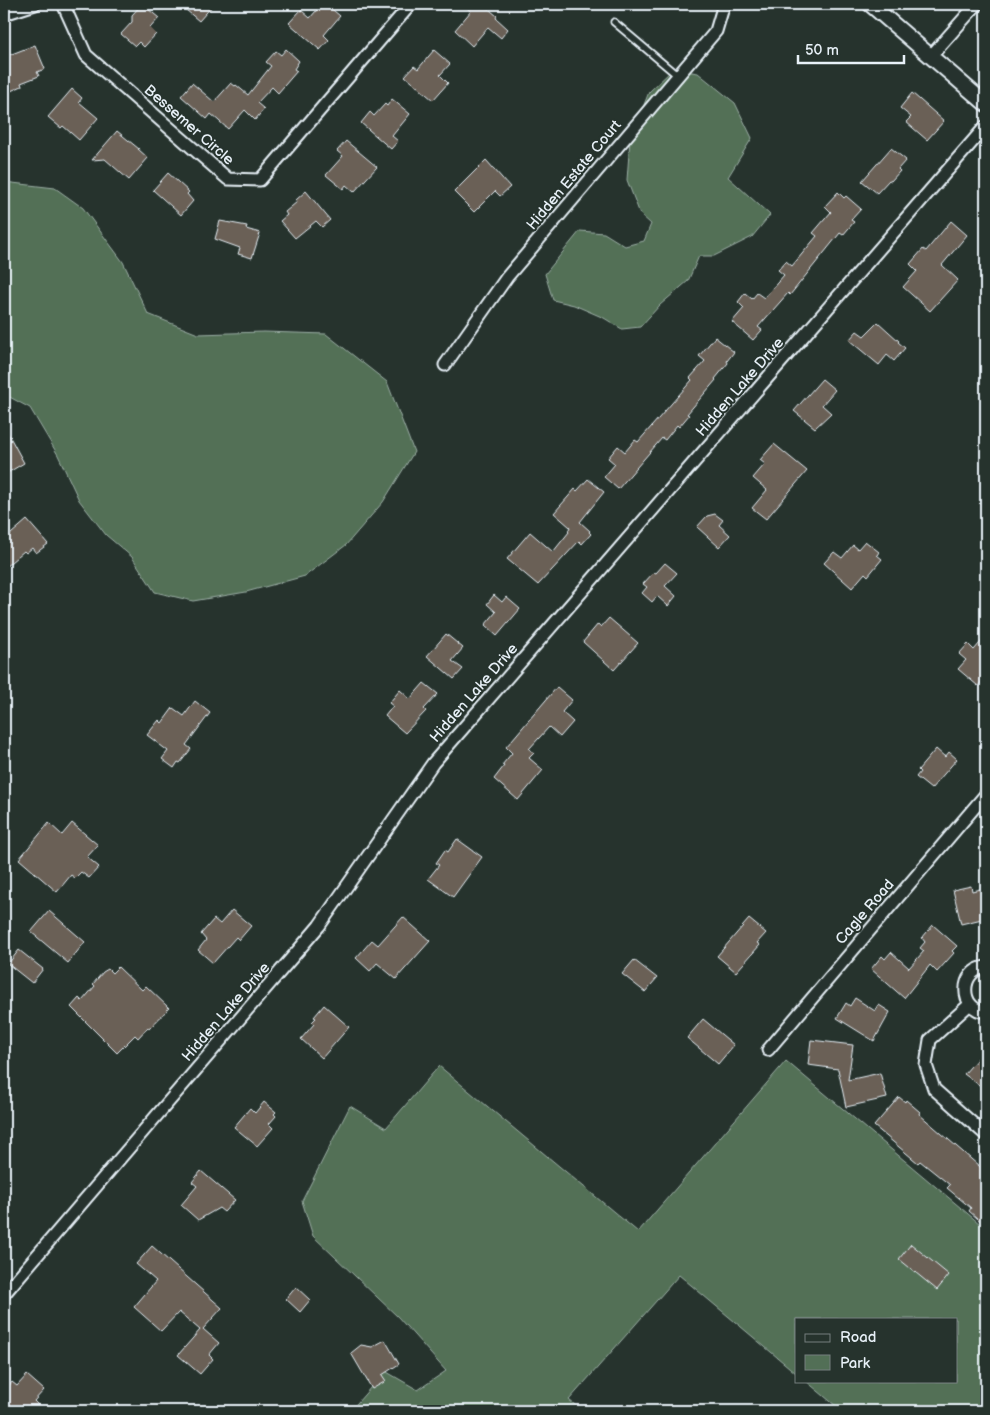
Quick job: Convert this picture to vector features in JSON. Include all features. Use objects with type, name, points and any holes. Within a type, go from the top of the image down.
[{"type":"street","points":[[4,14],[35,4]]},
{"type":"street","name":"Bessemer Circle","points":[[63,4],[86,55],[228,179],[260,180],[411,4]]},
{"type":"street","name":"Hidden Estate Court","points":[[445,365],[507,277],[716,31],[726,4]]},
{"type":"street","points":[[870,4],[986,104]]},
{"type":"street","points":[[931,56],[977,4]]},
{"type":"street","name":"Hidden Lake Drive","points":[[4,1294],[319,926],[433,763],[986,126]]},
{"type":"street","name":"Cagle Road","points":[[768,1050],[986,794]]},
{"type":"street","points":[[986,967],[975,970],[966,982],[966,998],[976,1009],[986,1012]]},
{"type":"street","points":[[970,1004],[930,1040],[926,1066],[934,1089],[986,1135]]},
{"type":"lane","points":[[614,22],[678,76]]},
{"type":"green space","points":[[673,69],[698,73],[735,103],[752,138],[728,177],[770,215],[752,237],[714,256],[699,256],[688,281],[660,305],[640,327],[622,329],[604,318],[574,305],[553,300],[545,274],[580,231],[604,233],[625,246],[644,241],[651,224],[640,214],[627,180],[630,140],[649,92]]},
{"type":"green space","points":[[4,182],[55,188],[83,208],[123,262],[148,314],[198,334],[264,332],[326,334],[387,382],[414,452],[383,502],[346,545],[305,576],[246,592],[193,601],[155,592],[132,557],[106,535],[79,500],[58,455],[30,408],[4,394]]},
{"type":"green space","points":[[786,1061],[986,1229],[986,1411],[842,1411],[807,1382],[958,1382],[958,1318],[795,1318],[795,1372],[679,1275],[569,1400],[582,1411],[351,1410],[385,1371],[418,1390],[446,1371],[398,1317],[313,1236],[302,1201],[350,1106],[386,1128],[439,1066],[638,1232]]},
{"type":"building","points":[[142,4],[159,18],[150,28],[156,34],[144,47],[139,42],[135,46],[121,34],[132,22],[132,15]]},
{"type":"building","points":[[179,4],[214,4],[199,21]]},
{"type":"building","points":[[322,4],[326,4],[340,16],[324,35],[329,40],[320,50],[289,23],[301,10],[310,18]]},
{"type":"building","points":[[462,4],[483,4],[508,29],[501,38],[488,27],[472,46],[455,30],[471,11]]},
{"type":"building","points":[[35,45],[45,69],[37,72],[39,76],[21,83],[22,86],[4,94],[4,57]]},
{"type":"building","points":[[286,49],[299,61],[294,69],[297,71],[278,93],[272,87],[257,103],[264,109],[255,120],[245,110],[228,129],[211,114],[207,119],[181,96],[192,83],[214,102],[231,83],[248,95],[271,66],[266,62],[276,51],[281,55]]},
{"type":"building","points":[[434,50],[450,64],[440,75],[448,83],[433,100],[405,76],[414,66],[418,69]]},
{"type":"building","points":[[72,89],[82,98],[79,102],[98,118],[79,140],[63,126],[61,128],[48,117]]},
{"type":"building","points":[[912,93],[944,121],[927,140],[906,122],[911,117],[900,108]]},
{"type":"building","points":[[392,99],[410,114],[392,136],[398,141],[391,149],[361,123],[370,112],[374,116],[385,104],[387,106]]},
{"type":"building","points":[[117,131],[148,158],[129,180],[105,159],[92,160]]},
{"type":"building","points":[[346,141],[377,167],[354,192],[346,185],[343,189],[326,175],[343,156],[337,151]]},
{"type":"building","points":[[891,148],[906,160],[898,169],[900,171],[877,193],[862,181]]},
{"type":"building","points":[[486,160],[510,187],[500,196],[495,191],[474,212],[454,192]]},
{"type":"building","points":[[168,173],[189,192],[187,194],[193,201],[181,215],[153,190]]},
{"type":"building","points":[[306,191],[330,220],[322,227],[316,221],[295,238],[280,221],[287,215],[285,212]]},
{"type":"building","points":[[838,192],[844,198],[846,196],[861,209],[851,220],[854,222],[843,235],[840,233],[790,295],[788,293],[758,327],[762,330],[753,340],[732,322],[744,308],[738,302],[745,293],[752,299],[757,293],[764,298],[784,275],[778,270],[786,261],[792,266],[817,236],[813,233],[831,212],[825,206]]},
{"type":"building","points":[[220,221],[247,226],[246,229],[260,233],[252,258],[238,254],[240,248],[215,239]]},
{"type":"building","points":[[951,221],[967,235],[942,265],[958,280],[930,311],[903,287],[917,271],[910,264],[923,249],[926,251]]},
{"type":"building","points":[[878,322],[905,348],[894,361],[887,355],[879,365],[849,340],[857,331],[864,336]]},
{"type":"building","points":[[715,337],[734,352],[727,361],[728,363],[687,414],[689,415],[679,427],[677,425],[665,440],[662,438],[618,489],[604,477],[615,464],[608,458],[618,446],[625,452],[635,440],[638,442],[692,380],[690,378],[705,361],[699,356]]},
{"type":"building","points":[[822,379],[835,390],[822,405],[831,413],[815,428],[794,411]]},
{"type":"building","points":[[4,426],[24,463],[4,475]]},
{"type":"building","points":[[774,444],[807,471],[766,519],[752,508],[767,490],[753,478],[765,464],[760,460]]},
{"type":"building","points":[[588,479],[604,492],[580,522],[591,534],[582,544],[579,541],[538,585],[507,559],[530,532],[553,552],[569,532],[570,527],[554,513],[575,489],[577,491]]},
{"type":"building","points":[[715,514],[723,520],[719,525],[730,535],[719,547],[697,527],[707,516]]},
{"type":"building","points":[[27,520],[48,544],[36,553],[32,548],[26,553],[24,551],[4,568],[4,540]]},
{"type":"building","points":[[865,541],[879,552],[877,555],[882,559],[868,576],[865,573],[852,588],[824,563],[834,552],[842,558],[853,545],[858,549]]},
{"type":"building","points":[[665,563],[677,573],[665,586],[676,596],[668,606],[657,596],[652,602],[642,593],[647,587],[643,584]]},
{"type":"building","points":[[494,595],[502,602],[506,597],[520,609],[497,636],[485,625],[496,612],[487,604]]},
{"type":"building","points":[[609,618],[638,643],[614,670],[583,642],[598,624],[601,627]]},
{"type":"building","points":[[446,634],[463,648],[452,661],[463,669],[454,679],[427,656]]},
{"type":"building","points":[[986,636],[986,676],[978,686],[958,669],[966,660],[959,654],[968,644],[974,650]]},
{"type":"building","points":[[424,683],[438,694],[424,709],[426,711],[405,733],[385,716],[393,706],[389,703],[400,690],[410,699]]},
{"type":"building","points":[[557,687],[572,700],[562,712],[573,722],[560,737],[549,727],[529,749],[534,753],[529,758],[543,770],[518,800],[494,779],[512,753],[506,747]]},
{"type":"building","points":[[195,701],[210,713],[186,745],[191,749],[174,768],[162,759],[168,751],[147,735],[159,720],[162,723],[173,708],[184,716]]},
{"type":"building","points":[[936,749],[945,757],[949,752],[957,759],[931,789],[916,777],[920,772],[918,770]]},
{"type":"building","points":[[49,823],[62,835],[72,823],[98,845],[87,857],[99,867],[89,878],[81,872],[75,878],[71,875],[57,892],[19,859]]},
{"type":"building","points":[[457,839],[482,857],[453,897],[428,879],[439,865],[436,863],[445,850],[448,852]]},
{"type":"building","points":[[971,886],[972,891],[980,889],[986,918],[961,924],[953,890]]},
{"type":"building","points":[[232,910],[251,926],[239,940],[236,937],[213,963],[198,950],[206,940],[201,934],[214,919],[220,924]]},
{"type":"building","points":[[49,911],[85,942],[68,963],[31,932]]},
{"type":"building","points":[[403,917],[430,941],[396,979],[377,963],[370,971],[356,958],[372,940],[378,945]]},
{"type":"building","points":[[749,919],[766,933],[757,943],[760,945],[736,972],[717,956]]},
{"type":"building","points":[[933,925],[957,946],[952,951],[954,953],[937,972],[930,965],[904,998],[871,969],[882,956],[885,959],[891,952],[909,968],[924,951],[920,948],[925,942],[922,938]]},
{"type":"building","points":[[19,950],[43,969],[32,983],[8,964]]},
{"type":"building","points":[[634,960],[657,978],[645,992],[622,974]]},
{"type":"building","points":[[118,967],[142,990],[146,986],[169,1008],[149,1029],[148,1027],[138,1038],[135,1035],[117,1053],[71,1007],[79,998],[82,1001],[95,986],[93,984],[103,972],[108,969],[112,973]]},
{"type":"building","points":[[855,998],[875,1011],[879,1005],[890,1012],[874,1041],[837,1018],[846,1003],[850,1006]]},
{"type":"building","points":[[324,1005],[349,1027],[322,1058],[301,1039],[314,1024],[312,1022],[316,1018],[314,1017]]},
{"type":"building","points":[[703,1019],[734,1045],[718,1064],[687,1038]]},
{"type":"building","points":[[811,1040],[853,1045],[848,1080],[880,1073],[887,1098],[846,1107],[838,1069],[808,1065]]},
{"type":"building","points":[[986,1049],[986,1090],[964,1074]]},
{"type":"building","points":[[899,1097],[905,1102],[906,1100],[920,1112],[919,1114],[986,1172],[986,1226],[969,1211],[971,1208],[947,1188],[950,1185],[920,1161],[918,1163],[874,1126]]},
{"type":"building","points":[[264,1102],[276,1112],[274,1114],[276,1116],[269,1124],[273,1128],[257,1146],[234,1127],[250,1108],[255,1113]]},
{"type":"building","points":[[201,1171],[235,1200],[224,1212],[219,1208],[198,1220],[181,1205],[197,1186],[192,1182]]},
{"type":"building","points":[[911,1244],[949,1275],[937,1290],[899,1259]]},
{"type":"building","points":[[152,1246],[222,1308],[203,1329],[219,1343],[209,1355],[213,1359],[200,1374],[178,1355],[200,1330],[179,1312],[161,1331],[134,1307],[156,1281],[136,1264]]},
{"type":"building","points":[[296,1287],[310,1300],[300,1312],[286,1299]]},
{"type":"building","points":[[385,1340],[399,1364],[382,1375],[386,1381],[372,1389],[351,1353],[361,1345],[372,1347]]},
{"type":"building","points":[[27,1375],[44,1390],[34,1401],[38,1405],[33,1411],[4,1411],[4,1391],[12,1382],[17,1386]]}]
